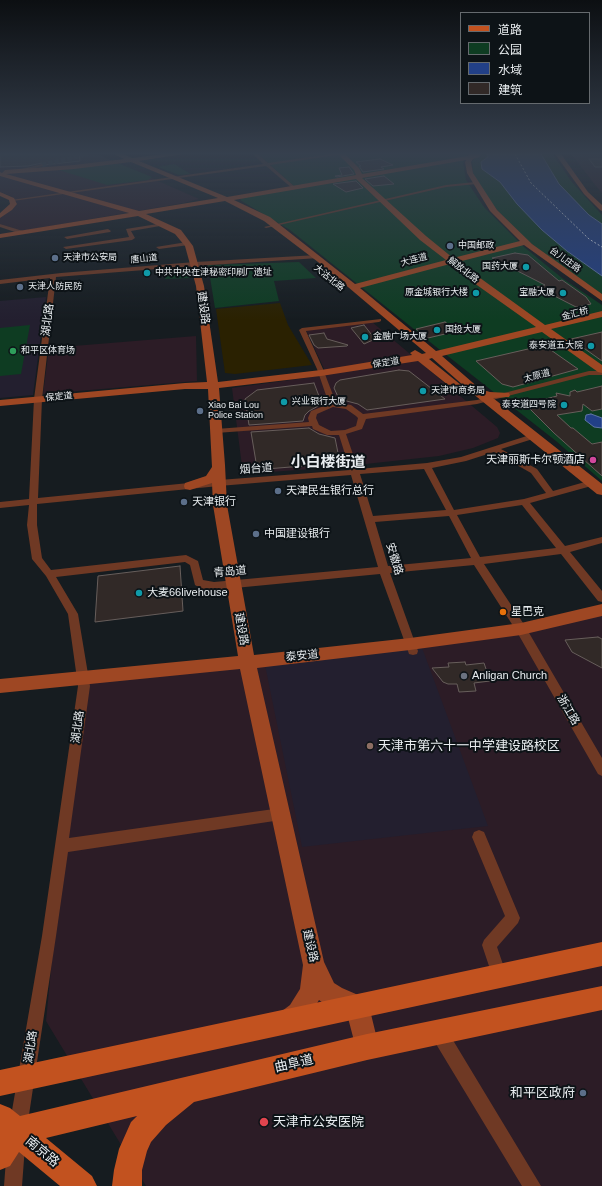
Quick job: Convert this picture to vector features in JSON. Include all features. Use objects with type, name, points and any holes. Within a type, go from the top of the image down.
[{"type":"main road","points":[[0,1083],[26,1076],[602,954]]},
{"type":"main road","name":"曲阜道","points":[[6,1127],[192,1088],[367,1047],[602,998]]},
{"type":"main road","points":[[0,1077],[26,1076]]},
{"type":"main road","points":[[128,1186],[128,1170],[133,1149],[141,1132],[156,1115],[192,1088]]},
{"type":"main road","points":[[0,1156],[6,1127]]},
{"type":"main road","name":"南京路","points":[[6,1127],[82,1186]]},
{"type":"street","points":[[0,216],[10,209]]},
{"type":"street","name":"建设路","points":[[122,209],[164,224],[178,232],[187,244],[195,264],[200,286],[213,385],[219,465],[220,505],[248,666],[313,962],[319,979],[326,991],[334,997],[357,1006]]},
{"type":"street","points":[[0,236],[166,209]]},
{"type":"street","name":"大沽北路","points":[[235,209],[270,226],[317,257],[419,342],[428,353],[480,397],[533,436],[602,491]]},
{"type":"street","name":"大沽北路","points":[[250,209],[256,212],[316,268]]},
{"type":"street","points":[[270,226],[341,209]]},
{"type":"street","name":"解放北路","points":[[391,209],[451,261],[546,324]]},
{"type":"street","name":"台儿庄路","points":[[492,209],[526,242],[602,298]]},
{"type":"street","points":[[66,244],[132,238],[128,230],[164,224]]},
{"type":"street","points":[[0,225],[21,232]]},
{"type":"street","points":[[66,244],[67,225]]},
{"type":"street","points":[[86,234],[85,229],[113,225]]},
{"type":"street","points":[[86,234],[108,234],[66,244],[86,234]]},
{"type":"street","name":"大连道","points":[[353,287],[526,242]]},
{"type":"street","points":[[159,246],[187,244]]},
{"type":"street","name":"唐山道","points":[[0,282],[195,264],[305,259],[317,257]]},
{"type":"street","name":"大沽北路","points":[[324,274],[382,322]]},
{"type":"street","name":"湖北路","points":[[13,1186],[6,1127],[26,1076],[49,936],[83,682],[73,614],[49,574],[37,559],[32,525],[38,399],[53,276]]},
{"type":"street","name":"金汇桥","points":[[546,324],[602,307]]},
{"type":"street","name":"金汇桥","points":[[546,324],[602,314]]},
{"type":"street","points":[[333,405],[321,371],[302,330],[382,322]]},
{"type":"street","points":[[419,342],[432,346],[451,348],[546,324],[552,330],[554,336],[602,370]]},
{"type":"street","name":"大沽北路","points":[[404,343],[428,353],[433,368],[480,397]]},
{"type":"street","name":"保定道","points":[[0,403],[185,386],[213,385],[321,371],[451,348]]},
{"type":"street","name":"太原道","points":[[505,395],[589,373],[602,373]]},
{"type":"street","points":[[361,417],[489,395],[505,395]]},
{"type":"street","points":[[333,405],[348,407],[355,410],[361,417],[361,422],[358,427],[342,433],[322,430],[314,424],[312,418],[314,413],[325,407],[333,405]]},
{"type":"street","points":[[216,431],[314,424]]},
{"type":"street","name":"安徽路","points":[[342,433],[370,519],[384,570],[412,647]]},
{"type":"street","name":"烟台道","points":[[0,505],[219,483],[427,466],[463,459],[533,436]]},
{"type":"street","points":[[494,449],[534,471],[551,494]]},
{"type":"street","points":[[190,486],[210,479],[215,474],[219,465]]},
{"type":"street","name":"浙江路","points":[[427,466],[477,561],[524,633],[602,770]]},
{"type":"street","points":[[370,519],[451,513],[524,502],[592,483]]},
{"type":"street","points":[[524,502],[602,598]]},
{"type":"street","name":"青岛道","points":[[49,574],[186,558],[195,563],[198,582],[202,585],[214,586],[477,561],[563,550],[602,540]]},
{"type":"street","name":"泰安道","points":[[524,633],[602,610]]},
{"type":"street","name":"泰安道","points":[[0,686],[83,682],[248,666],[524,633],[602,620]]},
{"type":"street","name":"泰安道","points":[[0,695],[83,682]]},
{"type":"street","points":[[62,846],[281,814]]},
{"type":"street","points":[[479,837],[513,918],[489,944],[499,976]]},
{"type":"street","points":[[286,1022],[298,1013],[310,994],[313,983],[313,962]]},
{"type":"street","points":[[357,1006],[367,1047]]},
{"type":"street","points":[[439,1033],[532,1186]]},
{"type":"shaded area","points":[[147,209],[22,231],[0,224],[0,218],[12,210]]},
{"type":"shaded area","points":[[46,297],[33,395],[0,398],[0,301]]},
{"type":"shaded area","points":[[372,322],[497,427],[500,433],[498,438],[473,448],[439,456],[338,467],[243,474],[232,388],[327,375],[306,330]]},
{"type":"shaded area","points":[[196,336],[197,381],[43,394],[49,348]]},
{"type":"shaded area","points":[[602,614],[602,1186],[146,1186],[46,1021],[79,682]]},
{"type":"shaded area","name":"天津市第六十一中学建设路校区","points":[[421,645],[488,826],[302,847],[265,665]]},
{"type":"green space","points":[[256,209],[486,209],[524,247],[562,278],[602,305],[602,481],[556,441],[290,230]]},
{"type":"green space","points":[[597,209],[602,215],[602,294],[574,276],[528,241],[497,210]]},
{"type":"green space","points":[[299,262],[316,278],[274,281],[279,301],[215,308],[208,265]]},
{"type":"green space","points":[[188,267],[190,278],[165,279],[165,274],[172,273],[172,268]]},
{"type":"green space","name":"和平区体育场","points":[[30,325],[21,374],[0,376],[0,328]]},
{"type":"sand","points":[[280,303],[288,325],[312,365],[235,374],[225,373],[216,309]]},
{"type":"water","points":[[522,209],[584,209],[602,224],[602,276],[567,251],[542,230]]},
{"type":"water","points":[[591,414],[602,418],[602,428],[594,427],[585,420],[586,415]]},
{"type":"building","points":[[515,253],[528,255],[559,281],[562,280],[586,297],[591,304],[576,307],[537,287],[545,285],[492,258]]},
{"type":"building","name":"国投大厦","points":[[445,322],[458,331],[428,338],[416,329]]},
{"type":"building","points":[[364,325],[375,339],[364,344],[351,328]]},
{"type":"building","name":"泰安道五大院","points":[[602,332],[602,361],[571,339]]},
{"type":"building","points":[[324,333],[327,339],[348,345],[318,348],[314,345],[309,335]]},
{"type":"building","points":[[541,346],[548,348],[578,369],[513,387],[502,384],[476,361]]},
{"type":"building","name":"天津市商务局","points":[[399,370],[409,371],[445,399],[367,410],[358,404],[339,399],[334,388],[336,383],[340,380]]},
{"type":"building","name":"兴业银行大厦","points":[[314,383],[322,404],[309,411],[305,415],[303,421],[249,425],[245,399],[257,390]]},
{"type":"building","points":[[602,386],[602,409],[592,411],[583,404],[582,411],[557,415],[592,444],[602,442],[602,476],[554,433],[522,401],[534,402],[557,396],[556,393],[570,396],[570,392],[575,390],[577,392]]},
{"type":"building","points":[[309,428],[319,434],[335,438],[340,463],[266,469],[256,462],[251,432]]},
{"type":"building","name":"大麦66livehouse","points":[[180,566],[183,611],[95,622],[98,576]]},
{"type":"building","points":[[598,637],[602,639],[602,668],[572,652],[565,640]]},
{"type":"building","name":"Anligan Church","points":[[465,662],[466,665],[484,663],[490,681],[474,683],[476,691],[459,692],[457,684],[448,684],[443,682],[432,668],[449,667],[448,663]]},
{"type":"ferry route","points":[[558,209],[589,239],[602,247]]},
{"type":"place","name":"中国邮政","points":[[450,246]]},
{"type":"place","name":"天津市公安局","points":[[55,258]]},
{"type":"place","name":"国药大厦","points":[[526,267]]},
{"type":"place","name":"中共中央在津秘密印刷厂遗址","points":[[147,273]]},
{"type":"place","name":"天津人防民防","points":[[20,287]]},
{"type":"place","name":"原金城银行大楼","points":[[476,293]]},
{"type":"place","name":"宝融大厦","points":[[563,293]]},
{"type":"place","name":"国投大厦","points":[[437,330]]},
{"type":"place","name":"金融广场大厦","points":[[365,337]]},
{"type":"place","name":"泰安道五大院","points":[[591,346]]},
{"type":"place","name":"和平区体育场","points":[[13,351]]},
{"type":"place","name":"天津市商务局","points":[[423,391]]},
{"type":"place","name":"兴业银行大厦","points":[[284,402]]},
{"type":"place","name":"泰安道四号院","points":[[564,405]]},
{"type":"place","name":"Xiao Bai Lou Police Station","points":[[200,411]]},
{"type":"place","name":"天津丽斯卡尔顿酒店","points":[[593,460]]},
{"type":"place","name":"天津民生银行总行","points":[[278,491]]},
{"type":"place","name":"天津银行","points":[[184,502]]},
{"type":"place","name":"中国建设银行","points":[[256,534]]},
{"type":"place","name":"大麦66livehouse","points":[[139,593]]},
{"type":"place","name":"星巴克","points":[[503,612]]},
{"type":"place","name":"Anligan Church","points":[[464,676]]},
{"type":"place","name":"天津市第六十一中学建设路校区","points":[[370,746]]},
{"type":"place","name":"和平区政府","points":[[583,1093]]},
{"type":"place","name":"天津市公安医院","points":[[264,1122]]},
{"type":"district","name":"小白楼街道","points":[[328,463]]}]
